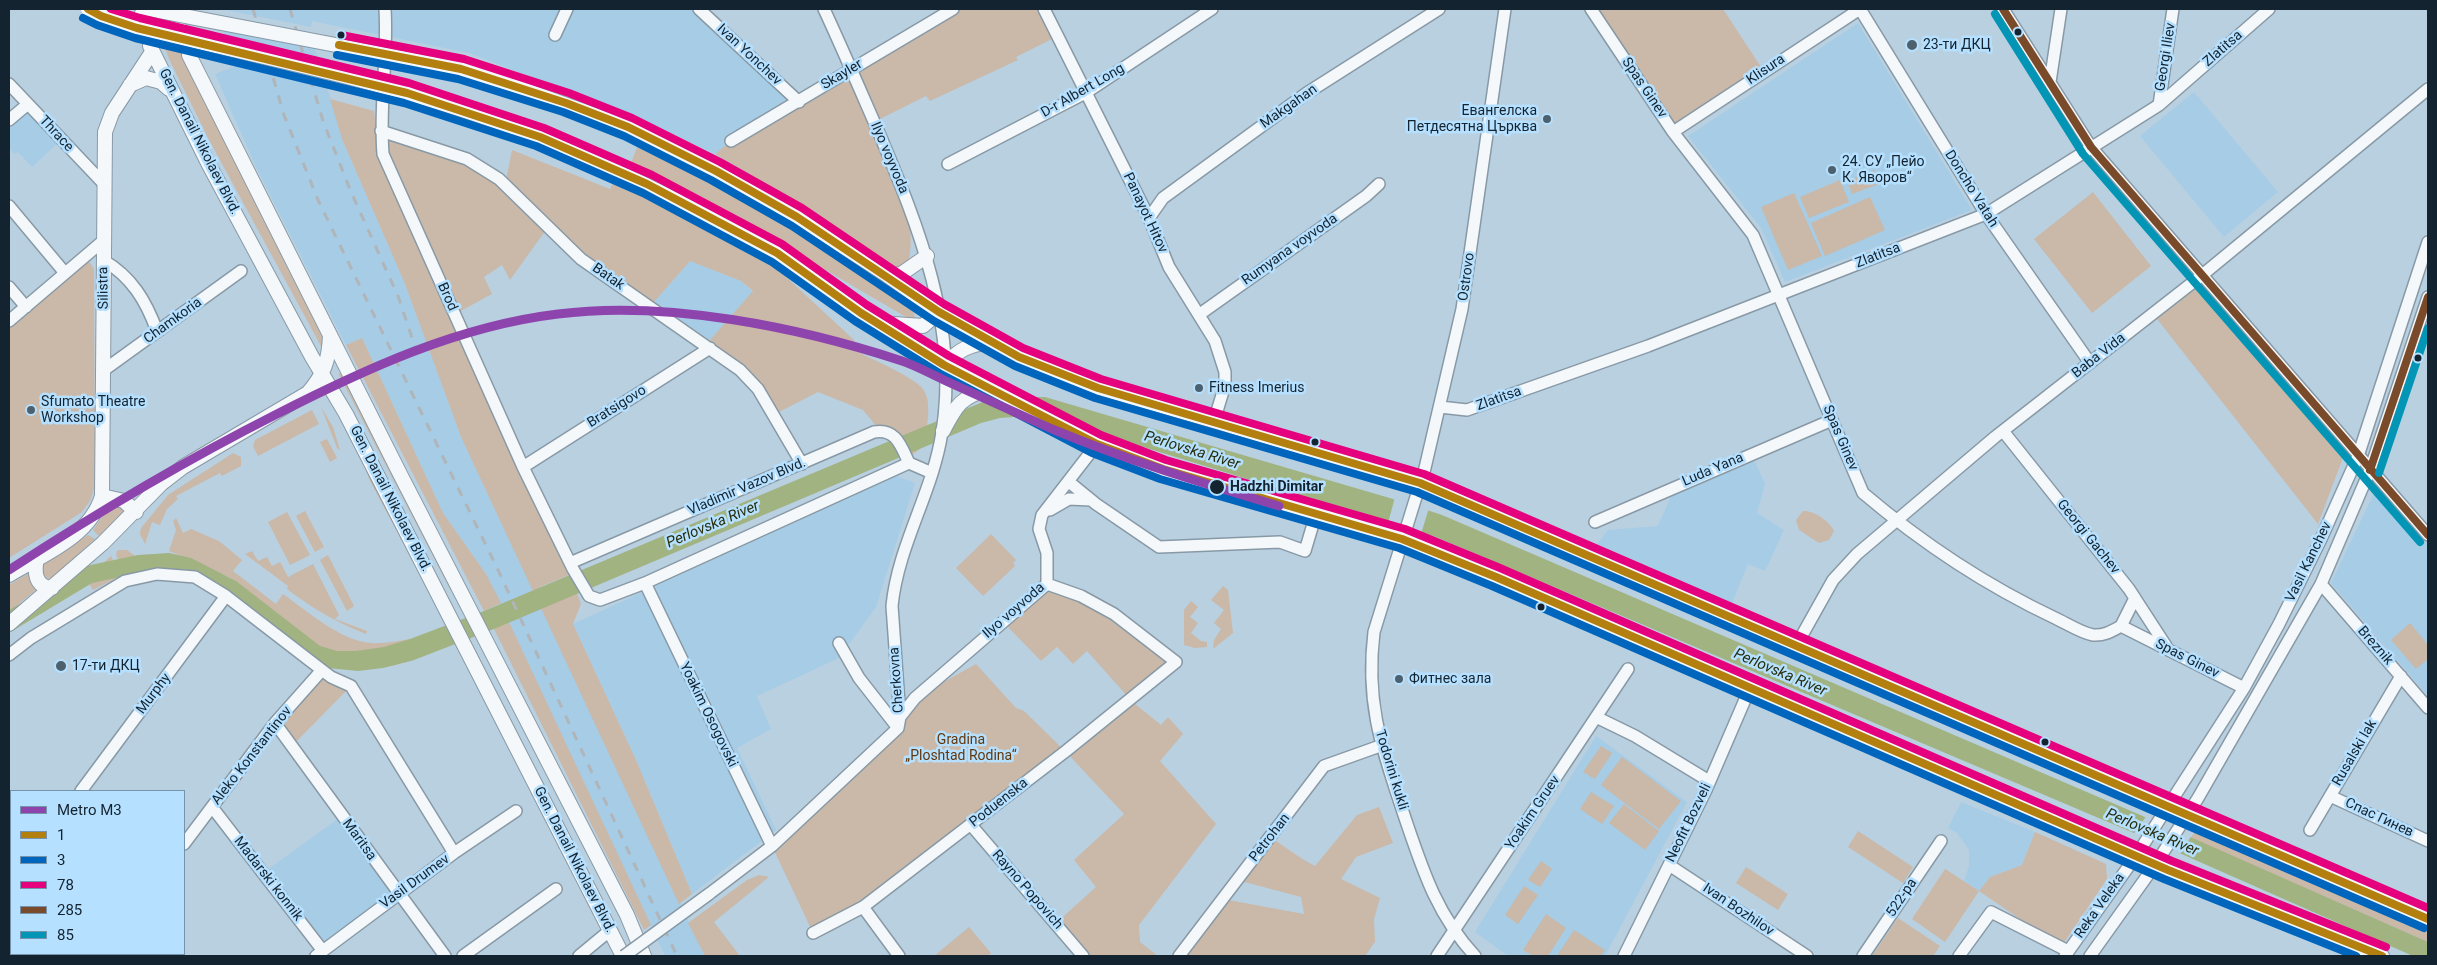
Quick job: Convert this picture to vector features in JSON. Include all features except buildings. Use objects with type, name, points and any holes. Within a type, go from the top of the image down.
[{"type":"main road","points":[[88,9],[101,16],[137,28],[398,90],[540,137],[647,184],[777,253],[876,322],[944,365],[1098,444],[1163,469],[1316,514],[1404,535],[1750,688],[2159,859],[2382,956]]},
{"type":"main road","points":[[143,14],[461,69],[532,92],[637,131],[716,171],[797,217],[888,276],[939,312],[1019,357],[1082,383],[1420,483],[1796,646],[2184,820],[2428,919]]},
{"type":"main road","name":"Silistra","points":[[102,496],[105,132],[112,114],[151,49]]},
{"type":"main road","name":"Gen. Danail Nikolaev Blvd.","points":[[151,49],[171,91],[322,375],[346,414],[624,956]]},
{"type":"main road","name":"Gen. Danail Nikolaev Blvd.","points":[[189,55],[627,915],[644,956]]},
{"type":"main road","points":[[129,86],[146,78],[153,78],[171,91]]},
{"type":"main road","points":[[888,276],[901,274],[927,256]]},
{"type":"main road","points":[[876,322],[923,326],[939,312]]},
{"type":"main road","points":[[9,624],[136,512],[161,484],[183,467],[308,393],[322,375],[328,356],[330,335]]},
{"type":"main road","points":[[944,365],[958,351],[972,344],[990,342]]},
{"type":"main road","points":[[942,431],[960,403],[970,394],[990,389]]},
{"type":"main road","points":[[9,575],[84,527],[93,516],[102,496],[124,501],[136,512]]},
{"type":"main road","points":[[37,558],[34,571],[38,580],[44,586],[52,588]]},
{"type":"main road","points":[[627,915],[650,956]]},
{"type":"main road","points":[[608,928],[617,956]]},
{"type":"street","name":"Brod","points":[[385,9],[387,38],[381,131],[383,154],[523,467],[587,594],[600,600],[645,583]]},
{"type":"street","points":[[555,35],[567,9]]},
{"type":"street","name":"Ivan Yonchev","points":[[699,9],[799,102]]},
{"type":"street","name":"Ilyo voyvoda","points":[[824,9],[902,188],[927,256],[939,312]]},
{"type":"street","name":"Panayot Hitov","points":[[1044,9],[1149,218],[1169,267],[1200,314],[1215,341],[1225,372],[1225,386],[1214,421]]},
{"type":"street","name":"D-r Albert Long","points":[[948,164],[1087,92],[1212,9]]},
{"type":"street","name":"Makgahan","points":[[1149,218],[1163,198],[1307,93],[1439,9]]},
{"type":"street","name":"Ostrovo","points":[[1404,535],[1440,406],[1462,309],[1505,9]]},
{"type":"street","name":"Spas Ginev","points":[[1591,9],[1674,132],[1753,234],[1863,494],[1895,521],[1966,571],[2031,606],[2090,634],[2110,633],[2121,626],[2244,688]]},
{"type":"street","name":"Klisura","points":[[1674,132],[1860,9]]},
{"type":"street","name":"Doncho Vatah","points":[[1860,9],[1986,214],[2090,363]]},
{"type":"street","points":[[2003,9],[2091,147],[2201,276],[2428,535]]},
{"type":"street","points":[[2050,82],[2061,9]]},
{"type":"street","name":"Georgi Iliev","points":[[2159,105],[2173,9]]},
{"type":"street","name":"Zlatitsa","points":[[1440,406],[1467,410],[1648,346],[1986,214],[2159,105],[2269,9]]},
{"type":"street","name":"Skayler","points":[[731,141],[852,70],[945,11]]},
{"type":"street","name":"Thrace","points":[[9,84],[104,184]]},
{"type":"street","name":"Baba Vida","points":[[1796,646],[1833,580],[1857,554],[2003,431],[2201,276],[2428,89]]},
{"type":"street","points":[[9,120],[28,104]]},
{"type":"street","name":"Batak","points":[[381,131],[467,160],[500,179],[581,259],[740,370],[758,389],[802,464]]},
{"type":"street","name":"Rumyana voyvoda","points":[[1200,314],[1366,196],[1380,184]]},
{"type":"street","points":[[9,206],[65,273]]},
{"type":"street","points":[[9,321],[103,241]]},
{"type":"street","name":"Vasil Kanchev","points":[[2140,851],[2244,688],[2279,624],[2321,539],[2358,456],[2428,242]]},
{"type":"street","points":[[103,260],[126,277],[140,292],[157,332]]},
{"type":"street","name":"Chamkoria","points":[[104,370],[241,271]]},
{"type":"street","points":[[9,287],[26,307]]},
{"type":"street","name":"Vasil Kanchev","points":[[2159,859],[2210,778],[2321,584],[2370,470],[2425,324],[2428,296]]},
{"type":"street","name":"Cherkovna","points":[[624,956],[772,846],[899,722],[892,606],[893,591],[906,545],[932,473],[942,431],[946,387],[939,312]]},
{"type":"street","name":"Bratsigovo","points":[[523,467],[710,348]]},
{"type":"street","name":"Luda Yana","points":[[1595,522],[1832,420]]},
{"type":"street","name":"Georgi Gachev","points":[[2003,431],[2135,598],[2167,648]]},
{"type":"street","name":"Vladimir Vazov Blvd.","points":[[572,566],[874,432],[892,433],[898,440],[909,464]]},
{"type":"street","points":[[1042,515],[1098,444]]},
{"type":"street","points":[[645,583],[909,464],[932,473]]},
{"type":"street","points":[[1069,482],[1091,500],[1159,547],[1280,542],[1305,551],[1316,514]]},
{"type":"street","points":[[1042,515],[1069,499],[1091,500]]},
{"type":"street","name":"Ilyo voyvoda","points":[[899,722],[915,698],[1047,584],[1047,553],[1039,529],[1042,515]]},
{"type":"street","name":"Todorini kukli","points":[[1404,535],[1374,632],[1371,660],[1371,692],[1380,746],[1435,900],[1454,932],[1475,956]]},
{"type":"street","points":[[9,655],[31,638],[125,581],[145,575],[195,577],[226,596],[331,677],[351,686],[454,853]]},
{"type":"street","name":"Yoakim Osogovski","points":[[645,583],[772,846]]},
{"type":"street","name":"Poduenska","points":[[813,932],[863,907],[971,825],[1176,662],[1114,614],[1082,596],[1047,584]]},
{"type":"street","name":"Breznik","points":[[2321,584],[2428,708]]},
{"type":"street","name":"Murphy","points":[[83,790],[226,596]]},
{"type":"street","points":[[2121,626],[2135,598]]},
{"type":"street","points":[[839,643],[859,678],[899,722]]},
{"type":"street","name":"Yoakim Gruev","points":[[1437,956],[1628,669]]},
{"type":"street","name":"Aleko Konstantinov","points":[[185,843],[276,723],[322,670]]},
{"type":"street","name":"Rusalski lak","points":[[2310,830],[2401,676]]},
{"type":"street","name":"Neofit Bozveli","points":[[1626,953],[1709,782],[1750,688]]},
{"type":"street","points":[[1596,717],[1635,736],[1709,782]]},
{"type":"street","name":"Maritsa","points":[[276,723],[398,894],[445,956]]},
{"type":"street","name":"Petrohan","points":[[1179,956],[1324,766],[1380,746]]},
{"type":"street","name":"Спас Гинев","points":[[2330,796],[2427,838]]},
{"type":"street","name":"Madarski konnik","points":[[212,807],[319,953]]},
{"type":"street","name":"Vasil Drumev","points":[[319,953],[454,853],[516,811]]},
{"type":"street","name":"Rayno Popovich","points":[[971,825],[1083,956]]},
{"type":"street","name":"522-ра","points":[[1863,956],[1941,841]]},
{"type":"street","name":"Reka Veleka","points":[[2066,954],[2140,851]]},
{"type":"street","name":"Reka Veleka","points":[[2090,956],[2159,859]]},
{"type":"street","name":"Ivan Bozhilov","points":[[1669,865],[1807,956]]},
{"type":"street","points":[[463,956],[556,888]]},
{"type":"street","points":[[863,907],[899,956]]},
{"type":"street","points":[[1959,956],[1991,912],[2066,954]]},
{"type":"street","points":[[579,956],[608,928]]},
{"type":"street","points":[[1626,953],[1638,956]]},
{"type":"shaded area","points":[[221,9],[693,9],[799,102],[731,141],[715,154],[650,123],[469,53],[312,21],[311,27]]},
{"type":"shaded area","name":"24. СУ „Пейо К. Яворов“","points":[[1858,23],[1972,210],[1785,282],[1761,228],[1688,136]]},
{"type":"shaded area","points":[[223,31],[315,48],[318,59],[225,37]]},
{"type":"shaded area","points":[[236,66],[327,87],[342,139],[405,284],[461,437],[705,956],[665,956],[486,574],[443,513],[362,338],[346,345],[256,167],[215,74]]},
{"type":"shaded area","points":[[2194,92],[2278,192],[2224,237],[2140,136]]},
{"type":"shaded area","points":[[28,104],[62,139],[32,167],[18,152],[14,154],[9,148],[9,119]]},
{"type":"shaded area","points":[[690,261],[741,281],[753,292],[710,340],[654,302]]},
{"type":"shaded area","points":[[1754,460],[1765,484],[1757,513],[1784,530],[1765,571],[1748,564],[1732,603],[1597,544],[1608,530],[1658,526],[1671,496]]},
{"type":"shaded area","points":[[896,476],[915,483],[876,607],[839,658],[757,696],[771,729],[737,748],[776,830],[692,894],[636,760],[573,624]]},
{"type":"shaded area","points":[[2377,487],[2428,545],[2428,696],[2331,583]]},
{"type":"shaded area","points":[[1596,736],[1687,802],[1605,956],[1508,956],[1475,932]]},
{"type":"shaded area","points":[[1961,802],[2035,832],[2022,865],[1990,877],[1979,891],[1964,881],[1969,866],[1969,850],[1957,833],[1948,828]]},
{"type":"shaded area","points":[[339,818],[395,893],[323,946],[267,870]]},
{"type":"green space","points":[[151,9],[166,14],[186,61],[323,338],[322,348],[208,138],[169,59]]},
{"type":"green space","points":[[953,9],[1044,9],[1058,36],[1016,57],[1018,60],[930,101],[926,96],[874,122],[902,191],[907,210],[911,246],[908,264],[899,270],[892,269],[802,209],[803,205],[715,154],[731,141]]},
{"type":"green space","points":[[1597,9],[1723,9],[1761,67],[1674,125]]},
{"type":"green space","points":[[330,99],[374,111],[380,157],[569,575],[540,587],[548,605],[577,593],[581,604],[573,624],[636,760],[692,894],[679,904],[461,437],[405,284],[342,139]]},
{"type":"green space","points":[[381,131],[467,159],[548,227],[510,280],[502,265],[484,277],[492,294],[455,314],[383,154]]},
{"type":"green space","points":[[638,145],[702,177],[791,226],[910,309],[914,313],[915,319],[906,317],[715,205],[631,163]]},
{"type":"green space","points":[[512,150],[610,189],[613,183],[666,208],[771,263],[854,340],[858,352],[905,375],[925,392],[928,400],[927,427],[923,444],[919,450],[911,455],[904,440],[895,430],[877,427],[863,410],[818,392],[777,413],[744,368],[710,340],[753,291],[741,281],[690,261],[654,302],[585,254],[506,180]]},
{"type":"green space","points":[[1874,170],[1879,184],[1852,194],[1847,181]]},
{"type":"green space","points":[[1840,180],[1849,202],[1809,218],[1800,197]]},
{"type":"green space","points":[[2093,192],[2151,266],[2092,313],[2034,239]]},
{"type":"green space","points":[[1794,193],[1822,256],[1788,270],[1761,207]]},
{"type":"green space","points":[[1870,197],[1885,230],[1825,256],[1811,223]]},
{"type":"green space","points":[[89,261],[94,269],[95,486],[90,501],[82,512],[9,558],[9,327],[85,262]]},
{"type":"green space","points":[[2203,283],[2344,455],[2318,524],[2157,319]]},
{"type":"green space","points":[[362,338],[443,513],[486,574],[501,603],[484,611],[346,345]]},
{"type":"green space","points":[[338,373],[341,374],[452,591],[451,591]]},
{"type":"green space","points":[[321,407],[333,427],[340,450],[337,448]]},
{"type":"green space","points":[[312,410],[319,424],[258,456],[253,446],[255,440]]},
{"type":"green space","points":[[327,439],[337,458],[330,462],[320,442]]},
{"type":"green space","points":[[358,451],[449,629],[370,481]]},
{"type":"green space","points":[[233,453],[241,457],[241,466],[222,476],[220,473],[176,496],[178,499],[167,509],[160,525],[152,522],[145,544],[140,534],[141,528],[168,495]]},
{"type":"green space","points":[[112,502],[126,510],[99,536],[93,530]]},
{"type":"green space","points":[[305,511],[324,547],[315,552],[296,516]]},
{"type":"green space","points":[[1803,511],[1816,514],[1832,527],[1834,531],[1829,540],[1819,543],[1799,530],[1796,520]]},
{"type":"green space","points":[[287,512],[310,555],[290,565],[268,522]]},
{"type":"green space","points":[[176,518],[183,533],[191,529],[219,541],[242,560],[233,571],[276,604],[283,594],[336,631],[360,641],[381,643],[410,639],[414,660],[392,666],[378,667],[322,648],[229,577],[169,551],[176,530],[173,521]]},
{"type":"green space","points":[[991,534],[1016,560],[1013,563],[1015,566],[983,596],[956,568]]},
{"type":"green space","points":[[88,535],[95,539],[52,578],[43,579],[42,565]]},
{"type":"green space","points":[[127,550],[142,561],[125,574],[116,555],[117,551]]},
{"type":"green space","points":[[252,551],[258,561],[267,557],[272,566],[280,562],[288,577],[313,564],[339,615],[335,619],[367,631],[366,634],[345,625],[316,609],[287,589],[288,586],[245,554]]},
{"type":"green space","points":[[328,555],[354,606],[347,611],[320,560]]},
{"type":"green space","points":[[111,556],[121,576],[93,590],[86,579]]},
{"type":"green space","points":[[29,573],[38,588],[9,612],[9,585]]},
{"type":"green space","points":[[1047,584],[1081,596],[1176,662],[1129,699],[1161,725],[1168,717],[1183,734],[1160,761],[1216,824],[1139,925],[1140,942],[1158,956],[1083,956],[1056,923],[1096,887],[1074,860],[1124,814],[1065,751],[1128,697],[1087,651],[1073,664],[1057,647],[1041,661],[1003,622]]},
{"type":"green space","points":[[1223,586],[1228,590],[1233,633],[1213,649],[1214,640],[1221,629],[1214,623],[1224,610],[1211,600]]},
{"type":"green space","points":[[1191,601],[1198,607],[1190,617],[1198,623],[1191,633],[1201,641],[1207,642],[1207,647],[1195,648],[1184,645],[1184,610]]},
{"type":"green space","points":[[509,622],[651,925],[644,930],[494,629]]},
{"type":"green space","points":[[2410,623],[2428,645],[2428,659],[2416,669],[2391,640]]},
{"type":"green space","name":"Gradina „Ploshtad Rodina“","points":[[976,664],[1016,708],[1024,711],[1065,751],[876,897],[813,933],[772,846],[884,742],[915,698]]},
{"type":"green space","points":[[322,670],[351,686],[292,746],[276,723]]},
{"type":"green space","points":[[1601,746],[1612,753],[1595,779],[1583,772]]},
{"type":"green space","points":[[1622,757],[1681,801],[1659,829],[1601,785]]},
{"type":"green space","points":[[1591,792],[1614,806],[1602,824],[1580,809]]},
{"type":"green space","points":[[1624,804],[1659,831],[1645,850],[1609,823]]},
{"type":"green space","points":[[1379,807],[1393,843],[1356,857],[1341,879],[1380,898],[1374,919],[1375,942],[1365,956],[1179,956],[1223,899],[1304,914],[1301,897],[1237,880],[1270,837],[1315,866],[1357,815]]},
{"type":"green space","points":[[1858,831],[1913,867],[1903,883],[1848,847]]},
{"type":"green space","points":[[2195,831],[2428,927],[2428,942],[2191,838]]},
{"type":"green space","points":[[2035,832],[2106,864],[2107,879],[2061,947],[1979,891],[1990,877],[2022,865]]},
{"type":"green space","points":[[1541,861],[1552,869],[1540,887],[1528,880]]},
{"type":"green space","points":[[1746,867],[1788,894],[1778,910],[1736,883]]},
{"type":"green space","points":[[1945,869],[1979,891],[1945,942],[1912,919]]},
{"type":"green space","points":[[759,875],[769,877],[714,922],[740,956],[705,956],[688,923],[747,880]]},
{"type":"green space","points":[[1524,886],[1538,895],[1518,924],[1505,915]]},
{"type":"green space","points":[[1546,914],[1566,928],[1548,956],[1533,956],[1523,950]]},
{"type":"green space","points":[[1898,918],[1940,946],[1933,956],[1872,956]]},
{"type":"green space","points":[[969,927],[991,953],[987,956],[934,956]]},
{"type":"green space","points":[[1574,930],[1605,950],[1601,956],[1557,956]]},
{"type":"water","name":"Perlovska River","points":[[1013,397],[1045,397],[1442,515],[2145,817],[2428,942],[2428,956],[2413,956],[2134,833],[1436,537],[1039,415],[1000,418],[981,423],[494,629],[414,660],[383,668],[358,671],[327,668],[223,593],[181,573],[147,571],[92,583],[9,633],[9,610],[86,566],[138,555],[169,553],[191,558],[236,581],[320,646],[337,651],[356,651],[384,647],[484,611],[985,401]]},
{"type":"pier","points":[[1395,497],[1429,508],[1421,534],[1388,523]]},
{"type":"pier","points":[[2147,815],[2192,835],[2179,856],[2133,835]]},
{"type":"railway","points":[[253,9],[284,115],[318,200],[498,570],[677,956]]},
{"type":"railway","points":[[290,9],[323,121],[351,192],[398,296],[419,359]]},
{"type":"metro line","name":"M3","points":[[9,570],[107,508],[174,469],[309,398],[378,366],[448,339],[484,328],[558,314],[600,311],[643,311],[732,320],[776,327],[862,349],[913,365],[1052,429],[1108,451],[1193,480],[1279,506]]},
{"type":"transit line","name":"1","points":[[88,9],[101,16],[137,28],[407,93],[540,137],[647,184],[777,253],[861,313],[944,365],[1097,444],[1163,469],[1402,539],[1496,577],[2168,870],[2382,956]]},
{"type":"transit line","name":"78","points":[[111,9],[140,18],[409,83],[544,128],[652,175],[782,244],[867,305],[949,356],[1101,435],[1166,460],[1405,529],[1500,568],[2172,861],[2386,947]]},
{"type":"transit line","name":"285","points":[[2003,9],[2091,147],[2428,535]]},
{"type":"transit line","name":"85","points":[[1995,14],[2083,154],[2420,542]]},
{"type":"transit line","name":"3","points":[[83,18],[97,25],[135,38],[404,103],[536,146],[643,193],[772,262],[855,321],[939,373],[1092,453],[1160,479],[1399,548],[1492,586],[2164,879],[2356,956]]},
{"type":"transit line","name":"78","points":[[341,35],[464,59],[569,93],[632,118],[720,162],[802,208],[944,304],[1023,348],[1101,379],[1424,474],[2428,908]]},
{"type":"transit line","name":"1","points":[[339,45],[461,69],[566,103],[628,127],[716,171],[797,217],[939,312],[1019,357],[1098,388],[1420,483],[2428,919]]},
{"type":"transit line","name":"3","points":[[337,55],[458,79],[563,112],[624,136],[711,180],[792,226],[934,321],[1015,366],[1095,398],[1417,492],[2424,928]]},
{"type":"transit line","name":"285","points":[[2370,470],[2428,297]]},
{"type":"transit line","name":"85","points":[[2379,473],[2428,328]]},
{"type":"place","name":"23-ти ДКЦ","points":[[1912,45]]},
{"type":"place","name":"Евангелска Петдесятна Църква","points":[[1547,119]]},
{"type":"place","name":"24. СУ „Пейо К. Яворов“","points":[[1832,170]]},
{"type":"place","name":"Fitness Imerius","points":[[1199,388]]},
{"type":"place","name":"Sfumato Theatre Workshop","points":[[31,410]]},
{"type":"place","name":"Hadzhi Dimitar","points":[[1217,487]]},
{"type":"place","name":"17-ти ДКЦ","points":[[61,666]]},
{"type":"place","name":"Фитнес зала","points":[[1399,679]]}]
